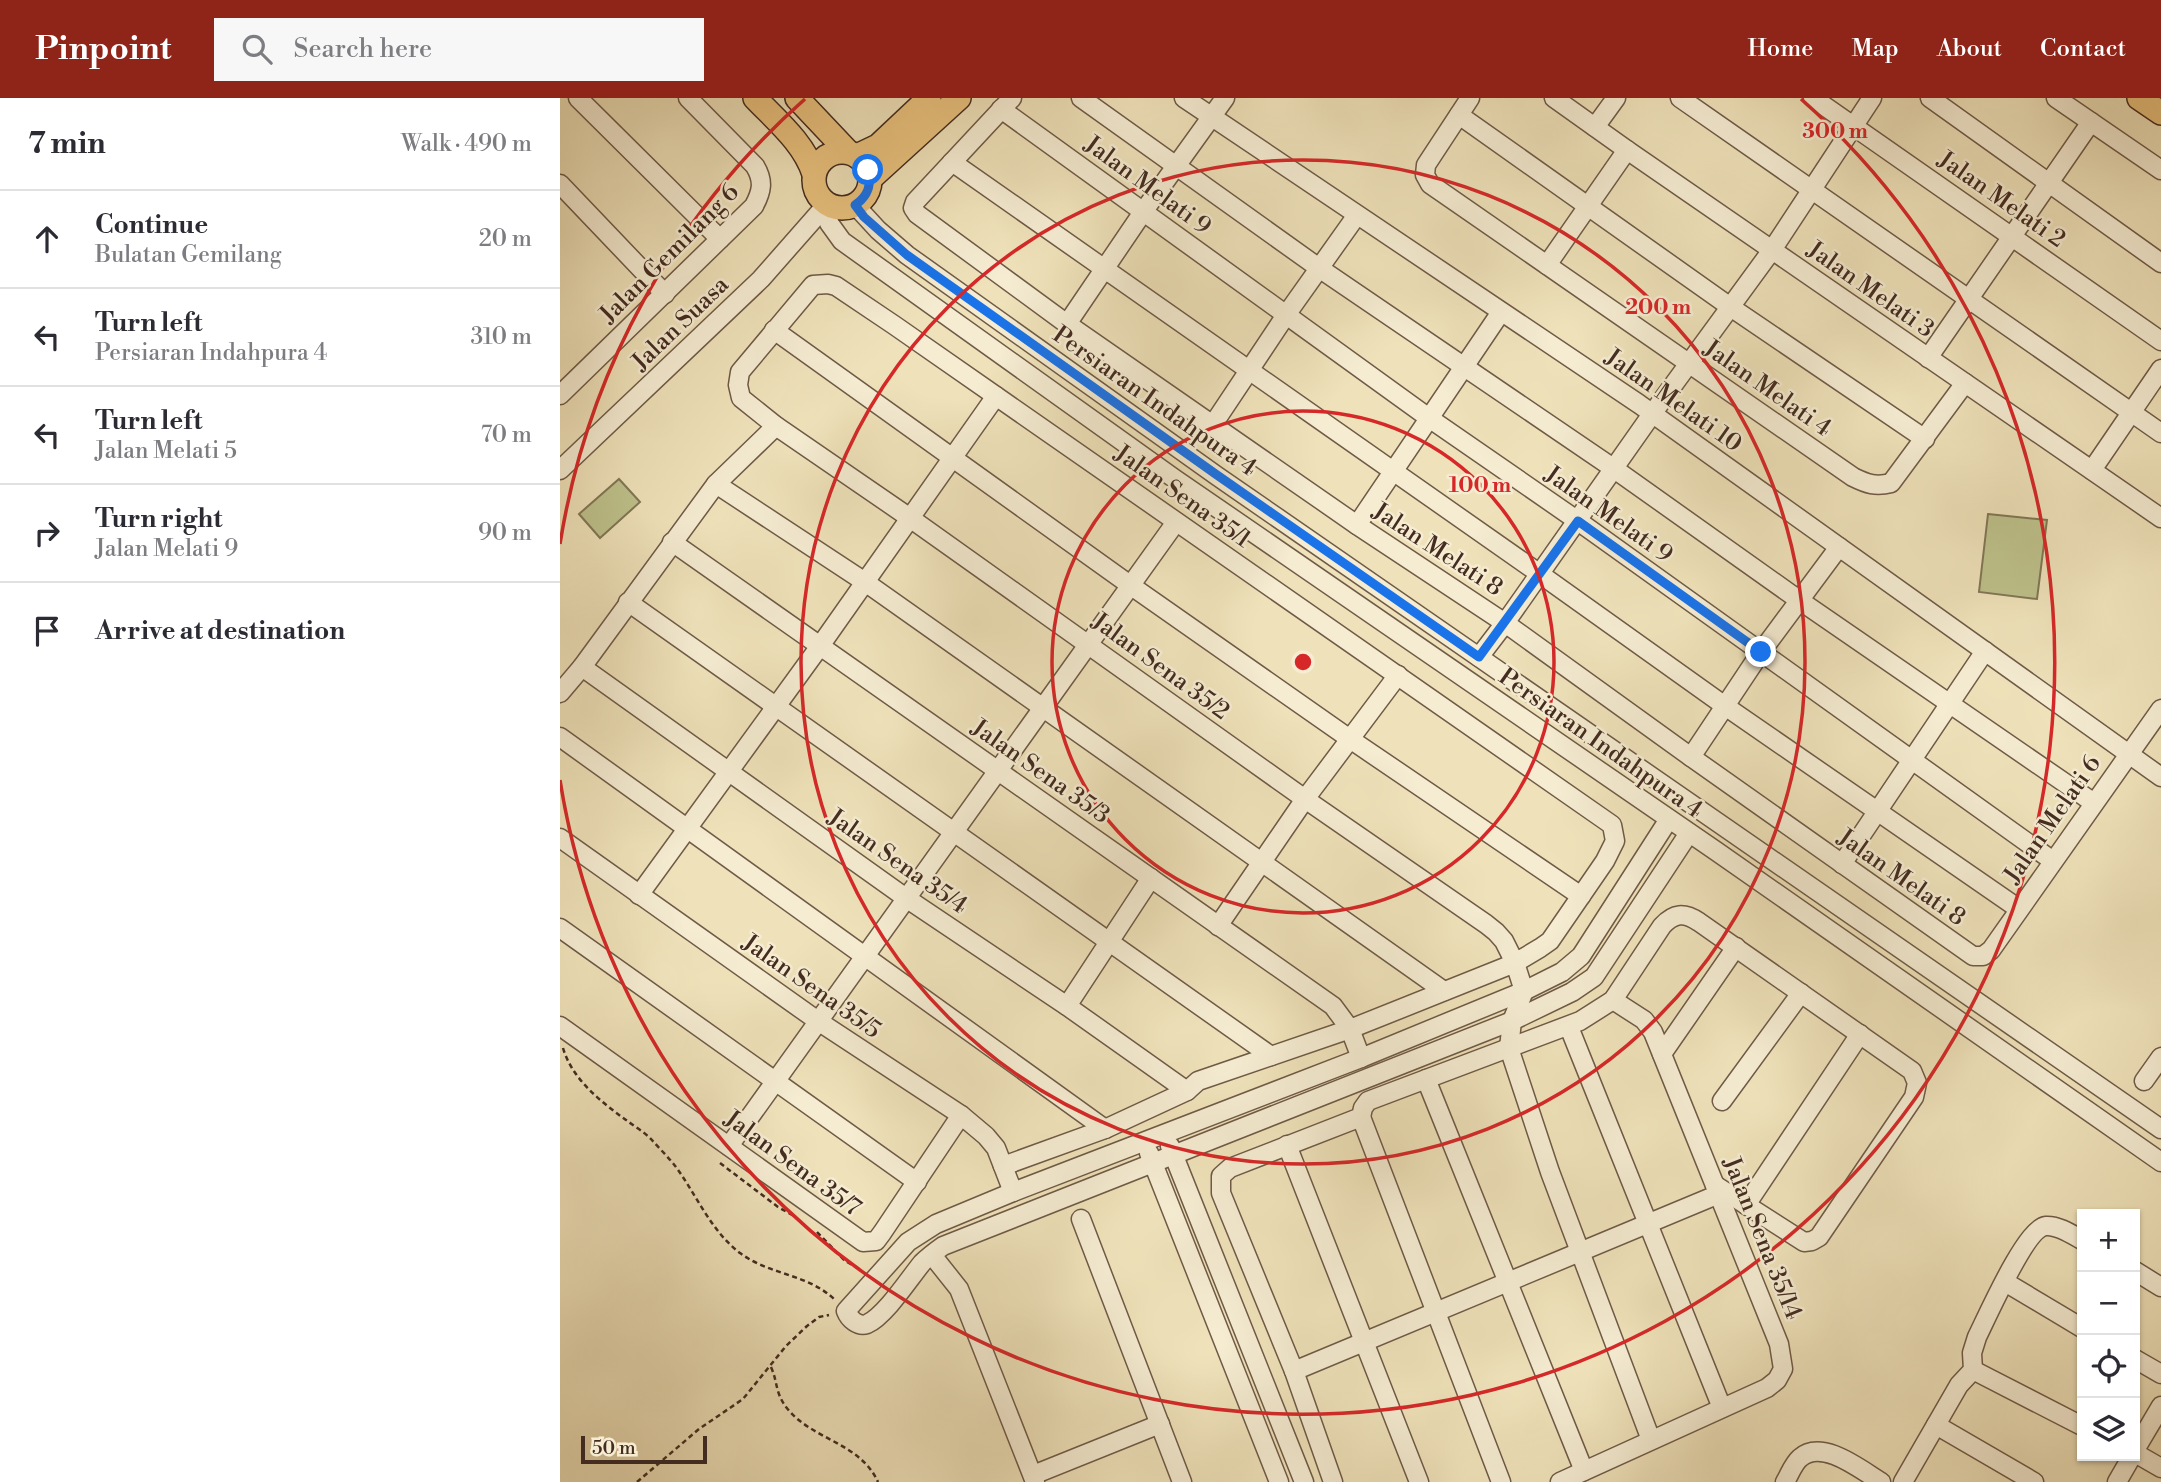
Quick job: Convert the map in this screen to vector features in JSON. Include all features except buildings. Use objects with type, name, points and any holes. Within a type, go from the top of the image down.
[{"type":"main road","points":[[755,98],[801,147],[814,174],[816,191],[827,204],[840,208],[855,205],[867,194],[870,178],[868,170],[797,98]]},
{"type":"main road","points":[[814,174],[822,160],[834,153],[853,154],[878,146],[929,98]]},
{"type":"main road","points":[[870,178],[959,98]]},
{"type":"main road","points":[[2139,98],[2161,113]]},
{"type":"street","points":[[578,98],[720,239]]},
{"type":"street","name":"Jalan Gemilang 6","points":[[560,395],[754,206],[760,197],[762,187],[755,166],[688,98]]},
{"type":"street","points":[[1081,98],[1319,268],[1613,468],[2094,803]]},
{"type":"street","name":"Jalan Melati 10","points":[[1184,98],[1652,414],[2161,777]]},
{"type":"street","points":[[1067,324],[1225,98]]},
{"type":"street","name":"Jalan Melati 4","points":[[1470,98],[1426,165],[1425,175],[1430,184],[1866,484],[1878,486],[1891,483],[1965,383]]},
{"type":"street","name":"Jalan Melati 3","points":[[1555,98],[2161,518]]},
{"type":"street","points":[[1595,127],[1616,98]]},
{"type":"street","points":[[1680,98],[2161,433]]},
{"type":"street","name":"Jalan Melati 2","points":[[1814,98],[2161,341]]},
{"type":"street","points":[[1479,657],[1506,623],[1729,306],[1772,250],[1872,98]]},
{"type":"street","points":[[1930,98],[2161,263]]},
{"type":"street","points":[[2056,98],[2161,170]]},
{"type":"street","points":[[1007,104],[952,162],[1725,706],[2019,909]]},
{"type":"street","name":"Jalan Melati 9","points":[[1007,104],[1143,212],[2053,861]]},
{"type":"street","points":[[1459,115],[1729,306],[1925,439]]},
{"type":"street","points":[[1928,358],[2091,122]]},
{"type":"street","points":[[1547,265],[1627,150]]},
{"type":"street","name":"Jalan Melati 8","points":[[952,162],[919,197],[913,208],[917,214],[1212,426],[1506,623],[1963,950],[1973,956],[1983,956]]},
{"type":"street","points":[[561,189],[665,294]]},
{"type":"street","name":"Jalan Suasa","points":[[560,470],[761,279],[827,204]]},
{"type":"street","name":"Persiaran Indahpura 4","points":[[827,204],[829,223],[842,241],[1175,479],[2161,1162]]},
{"type":"street","name":"Persiaran Indahpura 4","points":[[855,205],[864,217],[907,255],[1217,475],[2161,1129]]},
{"type":"street","points":[[1212,426],[1357,215]]},
{"type":"street","name":"Jalan Sena 35/1","points":[[740,372],[807,289],[813,285],[836,286],[1612,825],[1615,841],[1581,896]]},
{"type":"street","points":[[1357,525],[1501,312]]},
{"type":"street","points":[[774,330],[1130,585],[1581,896],[1550,941],[1515,963],[1350,1029],[1198,1082],[1187,1091],[1105,1129],[1003,1166]]},
{"type":"street","points":[[2092,470],[2161,369]]},
{"type":"street","name":"Jalan Sena 35/2","points":[[740,372],[738,385],[741,398],[776,426],[1496,932],[1515,963],[1524,991]]},
{"type":"street","points":[[639,895],[820,646],[996,396]]},
{"type":"street","points":[[560,693],[716,484],[776,426]]},
{"type":"street","points":[[716,484],[865,582],[1444,991]]},
{"type":"street","points":[[729,1146],[1176,522]]},
{"type":"street","name":"Jalan Sena 35/3","points":[[672,542],[1333,1006],[1350,1029],[1361,1058]]},
{"type":"street","points":[[1691,757],[1761,652],[1839,547]]},
{"type":"street","points":[[628,602],[1271,1056]]},
{"type":"street","points":[[1842,864],[1985,651]]},
{"type":"street","name":"Jalan Sena 35/4","points":[[582,667],[906,898],[1067,1006],[1187,1091]]},
{"type":"street","points":[[1218,926],[1304,799],[1398,675]]},
{"type":"street","name":"Jalan Melati 6","points":[[1983,956],[1991,950],[2161,709]]},
{"type":"street","points":[[560,737],[1105,1129]]},
{"type":"street","points":[[1669,819],[1581,956],[1562,972],[1524,991],[1361,1058],[936,1224],[908,1242],[846,1311],[852,1320],[861,1325],[866,1324],[890,1303],[924,1260],[943,1246],[1512,1021],[1572,992],[1594,977],[1689,833]]},
{"type":"street","name":"Jalan Sena 35/5","points":[[562,845],[639,895],[818,1021],[961,1115],[996,1148],[1013,1192]]},
{"type":"street","points":[[1067,1006],[1151,878]]},
{"type":"street","points":[[1294,1371],[1364,1342],[1435,1311],[1579,1250],[1648,1222],[1717,1189],[1804,1242],[1819,1237],[1914,1097],[1917,1083],[1912,1071],[1691,916],[1679,914],[1671,917],[1662,926],[1613,1000],[1569,1027],[1368,1101],[1363,1108],[1361,1117],[1435,1311],[1501,1482]]},
{"type":"street","points":[[560,928],[917,1182]]},
{"type":"street","points":[[1662,1054],[1736,947]]},
{"type":"street","points":[[1524,991],[1512,1021],[1509,1048],[1550,1172],[1651,1440]]},
{"type":"street","points":[[1722,1101],[1801,993]]},
{"type":"street","name":"Jalan Sena 35/14","points":[[1560,1482],[1767,1388],[1777,1380],[1783,1369],[1779,1344],[1653,1032],[1644,1020],[1613,1000]]},
{"type":"street","name":"Jalan Sena 35/7","points":[[560,1026],[863,1242],[876,1241],[961,1115]]},
{"type":"street","points":[[1569,1027],[1722,1408]]},
{"type":"street","points":[[1746,1205],[1860,1034]]},
{"type":"street","points":[[2144,1082],[2161,1057]]},
{"type":"street","points":[[1426,1079],[1584,1471]]},
{"type":"street","points":[[1333,1482],[1294,1371],[1221,1193],[1221,1176],[1230,1168],[1361,1117]]},
{"type":"street","points":[[1165,1133],[1304,1482]]},
{"type":"street","points":[[1144,1142],[1279,1482]]},
{"type":"street","points":[[1287,1145],[1419,1482]]},
{"type":"street","points":[[1081,1219],[1182,1482]]},
{"type":"street","points":[[1903,1482],[1959,1385],[1973,1370],[1972,1353],[1977,1338],[2034,1232],[2046,1226],[2077,1238]]},
{"type":"street","points":[[932,1255],[959,1289],[1034,1479],[1160,1424]]},
{"type":"street","points":[[2137,1272],[2161,1287]]},
{"type":"street","points":[[2005,1282],[2077,1325]]},
{"type":"street","points":[[2140,1362],[2161,1374]]},
{"type":"street","points":[[1973,1370],[2077,1423]]},
{"type":"street","points":[[2140,1443],[2161,1406]]},
{"type":"street","points":[[1936,1424],[2034,1482]]},
{"type":"street","points":[[1785,1482],[1802,1456],[1826,1451],[1881,1482]]},
{"type":"street","points":[[2140,1456],[2161,1468]]},
{"type":"street","points":[[2117,1482],[2129,1461]]},
{"type":"path","points":[[562,1045],[572,1071],[617,1113],[649,1136],[676,1168],[709,1219],[727,1241],[741,1254],[764,1268],[785,1273],[822,1288],[846,1311]]},
{"type":"path","points":[[637,1482],[699,1429],[743,1399],[786,1346],[820,1317],[846,1311]]},
{"type":"path","points":[[770,1366],[775,1376],[776,1392],[788,1409],[802,1423],[858,1455],[878,1482]]},
{"type":"green space","points":[[619,479],[640,502],[600,538],[579,514]]},
{"type":"green space","points":[[1988,514],[2047,520],[2037,599],[1979,592]]},
{"type":"route","points":[[868,170],[870,187],[867,194],[855,205],[864,217],[907,255],[1479,657],[1578,521],[1761,652]]}]
